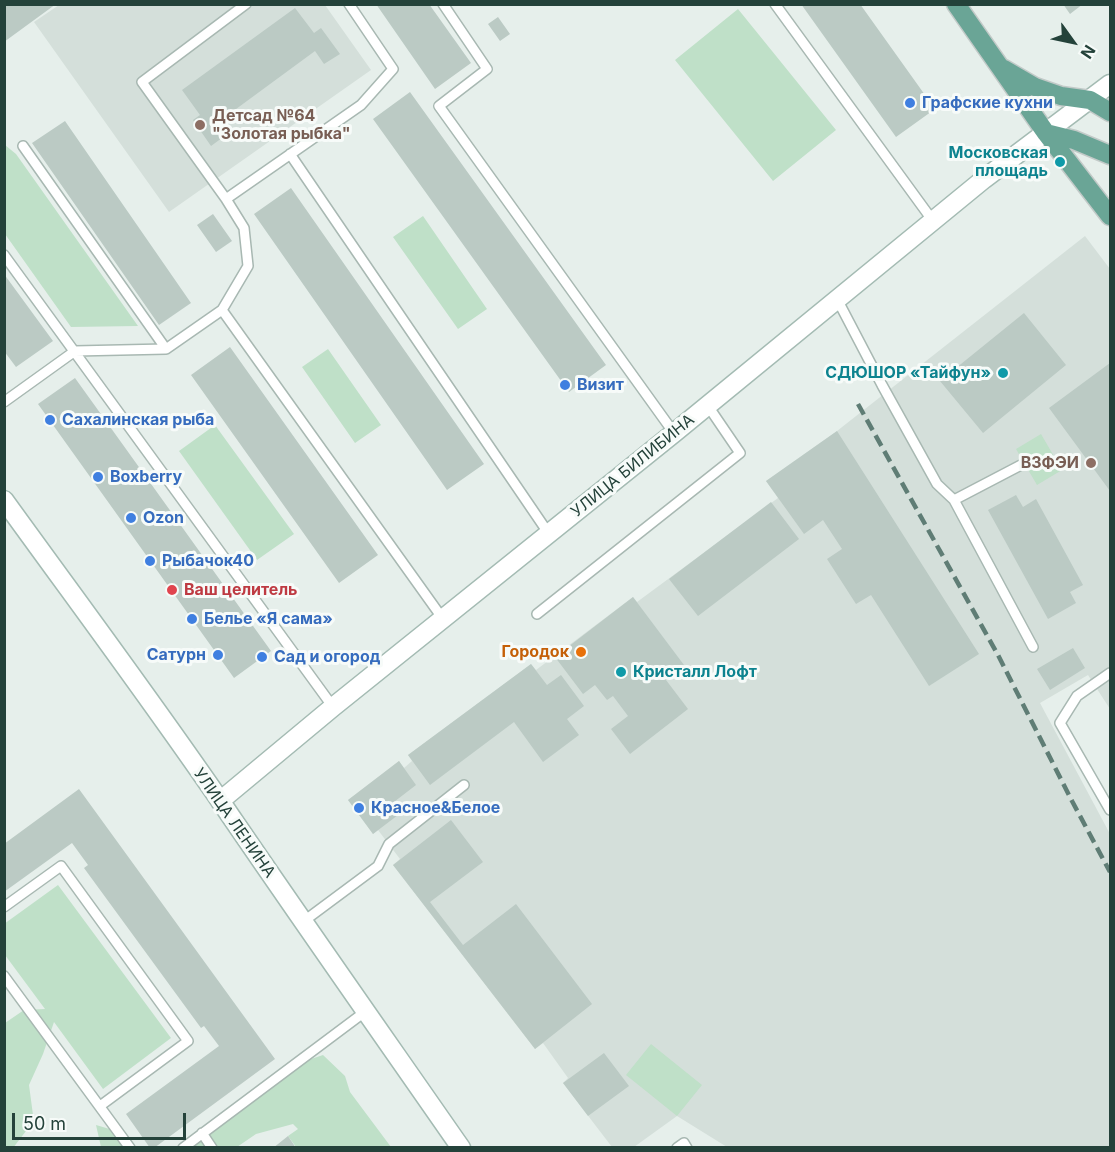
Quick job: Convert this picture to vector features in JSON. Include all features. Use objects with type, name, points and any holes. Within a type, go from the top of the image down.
[{"type":"main road","points":[[956,4],[1046,133],[1110,216]]},
{"type":"main road","points":[[1000,67],[1035,87],[1061,96],[1090,100],[1110,112]]},
{"type":"main road","points":[[1046,133],[1110,84]]},
{"type":"main road","name":"УЛИЦА БИЛИБИНА","points":[[220,801],[984,179],[1046,133]]},
{"type":"main road","points":[[1046,133],[1074,140],[1110,155]]},
{"type":"main road","name":"УЛИЦА ЛЕНИНА","points":[[4,500],[220,801],[462,1148]]},
{"type":"lane","points":[[4,402],[75,351],[166,349],[222,310],[248,266],[244,228],[226,199],[142,82],[246,4]]},
{"type":"lane","points":[[226,199],[361,105],[393,69],[349,4]]},
{"type":"lane","points":[[443,4],[487,69],[439,106],[674,433]]},
{"type":"lane","points":[[775,4],[933,221]]},
{"type":"lane","points":[[23,146],[166,349]]},
{"type":"lane","points":[[290,154],[549,534]]},
{"type":"lane","points":[[4,255],[333,707]]},
{"type":"lane","points":[[837,299],[882,385],[915,436],[937,484],[954,500],[1033,647]]},
{"type":"lane","points":[[222,310],[443,619]]},
{"type":"lane","points":[[537,614],[740,453],[708,406]]},
{"type":"lane","points":[[954,500],[1021,465]]},
{"type":"lane","points":[[1110,673],[1077,696],[1060,723],[1110,810]]},
{"type":"lane","points":[[304,921],[378,866],[389,844],[465,785]]},
{"type":"lane","points":[[4,907],[61,866],[188,1041],[100,1106]]},
{"type":"lane","points":[[4,976],[130,1148]]},
{"type":"lane","points":[[183,1148],[366,1011]]},
{"type":"lane","points":[[202,1133],[212,1148]]},
{"type":"lane","points":[[678,1148],[684,1143],[687,1148]]},
{"type":"shaded area","name":"Детсад №64 \"Золотая рыбка\"","points":[[59,5],[325,5],[371,70],[169,212],[34,22]]},
{"type":"shaded area","points":[[1085,236],[1110,269],[1110,709],[1088,675],[1040,703],[1110,834],[1110,1147],[727,1147],[677,1116],[634,1147],[612,1147],[563,1083],[568,1078],[543,1043],[535,1049],[393,865],[400,859],[378,830],[373,834],[348,800],[399,761],[404,768],[412,761],[408,755],[531,664],[536,670],[633,597],[637,602],[778,498],[766,481],[837,431]]},
{"type":"green space","points":[[738,9],[836,130],[773,181],[675,60]]},
{"type":"green space","points":[[5,145],[16,154],[138,326],[71,327],[5,234]]},
{"type":"green space","points":[[423,216],[487,309],[458,329],[393,237]]},
{"type":"green space","points":[[328,349],[381,425],[355,443],[302,367]]},
{"type":"green space","points":[[215,425],[294,534],[257,560],[179,451]]},
{"type":"green space","points":[[1041,434],[1062,470],[1037,485],[1016,449]]},
{"type":"green space","points":[[58,885],[171,1038],[103,1089],[54,1022],[29,1085],[33,1115],[26,1131],[13,1148],[5,1147],[5,1023],[24,1010],[45,1009],[5,955],[4,924]]},
{"type":"green space","points":[[651,1044],[702,1085],[677,1116],[626,1075]]},
{"type":"green space","points":[[323,1055],[345,1076],[350,1092],[391,1147],[296,1147],[288,1136],[298,1129],[293,1124],[256,1134],[237,1147],[190,1148],[296,1064]]},
{"type":"green space","points":[[96,1125],[113,1130],[123,1147],[101,1147]]},
{"type":"building","points":[[4,4],[56,4],[4,42]]},
{"type":"building","points":[[376,4],[429,4],[471,63],[435,89]]},
{"type":"building","points":[[801,4],[860,4],[935,109],[896,137]]},
{"type":"building","points":[[1063,4],[1083,4],[1070,14]]},
{"type":"building","points":[[295,8],[314,33],[321,28],[340,54],[324,64],[315,51],[217,123],[226,135],[211,146],[193,120],[200,115],[182,90]]},
{"type":"building","points":[[498,17],[510,34],[500,41],[488,24]]},
{"type":"building","points":[[410,92],[606,365],[569,392],[373,119]]},
{"type":"building","points":[[65,121],[191,303],[159,325],[32,143]]},
{"type":"building","points":[[291,188],[484,464],[447,490],[254,214]]},
{"type":"building","points":[[213,214],[232,241],[216,252],[197,225]]},
{"type":"building","points":[[4,274],[53,341],[16,367],[4,351]]},
{"type":"building","name":"СДЮШОР «Тайфун»","points":[[1024,313],[1066,365],[983,433],[940,381]]},
{"type":"building","points":[[230,347],[378,555],[339,583],[191,375]]},
{"type":"building","points":[[1110,363],[1110,491],[1049,408]]},
{"type":"building","points":[[75,378],[271,651],[234,678],[38,404]]},
{"type":"building","points":[[837,431],[979,654],[929,686],[871,595],[856,604],[827,559],[842,549],[823,520],[804,534],[766,481]]},
{"type":"building","points":[[1016,495],[1023,507],[1036,499],[1083,585],[1070,592],[1076,603],[1048,619],[988,510]]},
{"type":"building","points":[[771,502],[799,539],[698,616],[669,579]]},
{"type":"building","name":"Кристалл Лофт","points":[[633,597],[684,665],[666,680],[688,709],[630,754],[611,729],[628,716],[613,696],[607,700],[595,685],[583,694],[555,657]]},
{"type":"building","points":[[1073,648],[1085,668],[1050,690],[1037,669]]},
{"type":"building","points":[[531,664],[547,685],[561,675],[584,706],[567,719],[579,735],[543,762],[514,722],[430,785],[408,755]]},
{"type":"building","points":[[399,761],[416,785],[390,805],[398,815],[373,834],[348,800]]},
{"type":"building","points":[[79,789],[275,1059],[154,1148],[150,1148],[126,1114],[219,1046],[204,1026],[201,1028],[84,868],[88,865],[72,843],[4,892],[4,844]]},
{"type":"building","points":[[451,820],[483,862],[430,902],[463,945],[516,904],[592,1004],[535,1049],[393,865]]},
{"type":"building","points":[[604,1053],[629,1086],[588,1116],[563,1083]]},
{"type":"building","points":[[288,1136],[296,1148],[273,1148]]},
{"type":"railway","points":[[858,404],[998,655],[1110,872]]},
{"type":"place","name":"Графские кухни","points":[[910,103]]},
{"type":"place","name":"Детсад №64 \"Золотая рыбка\"","points":[[200,125]]},
{"type":"place","name":"Московская площадь","points":[[1060,162]]},
{"type":"place","name":"СДЮШОР «Тайфун»","points":[[1003,373]]},
{"type":"place","name":"Визит","points":[[565,385]]},
{"type":"place","name":"Сахалинская рыба","points":[[50,420]]},
{"type":"place","name":"ВЗФЭИ","points":[[1091,463]]},
{"type":"place","name":"Boxberry","points":[[98,477]]},
{"type":"place","name":"Ozon","points":[[131,518]]},
{"type":"place","name":"Рыбачок40","points":[[150,561]]},
{"type":"place","name":"Ваш целитель","points":[[172,590]]},
{"type":"place","name":"Белье «Я сама»","points":[[192,619]]},
{"type":"place","name":"Городок","points":[[581,652]]},
{"type":"place","name":"Сатурн","points":[[218,655]]},
{"type":"place","name":"Сад и огород","points":[[262,657]]},
{"type":"place","name":"Кристалл Лофт","points":[[621,672]]},
{"type":"place","name":"Красное&Белое","points":[[359,808]]}]
